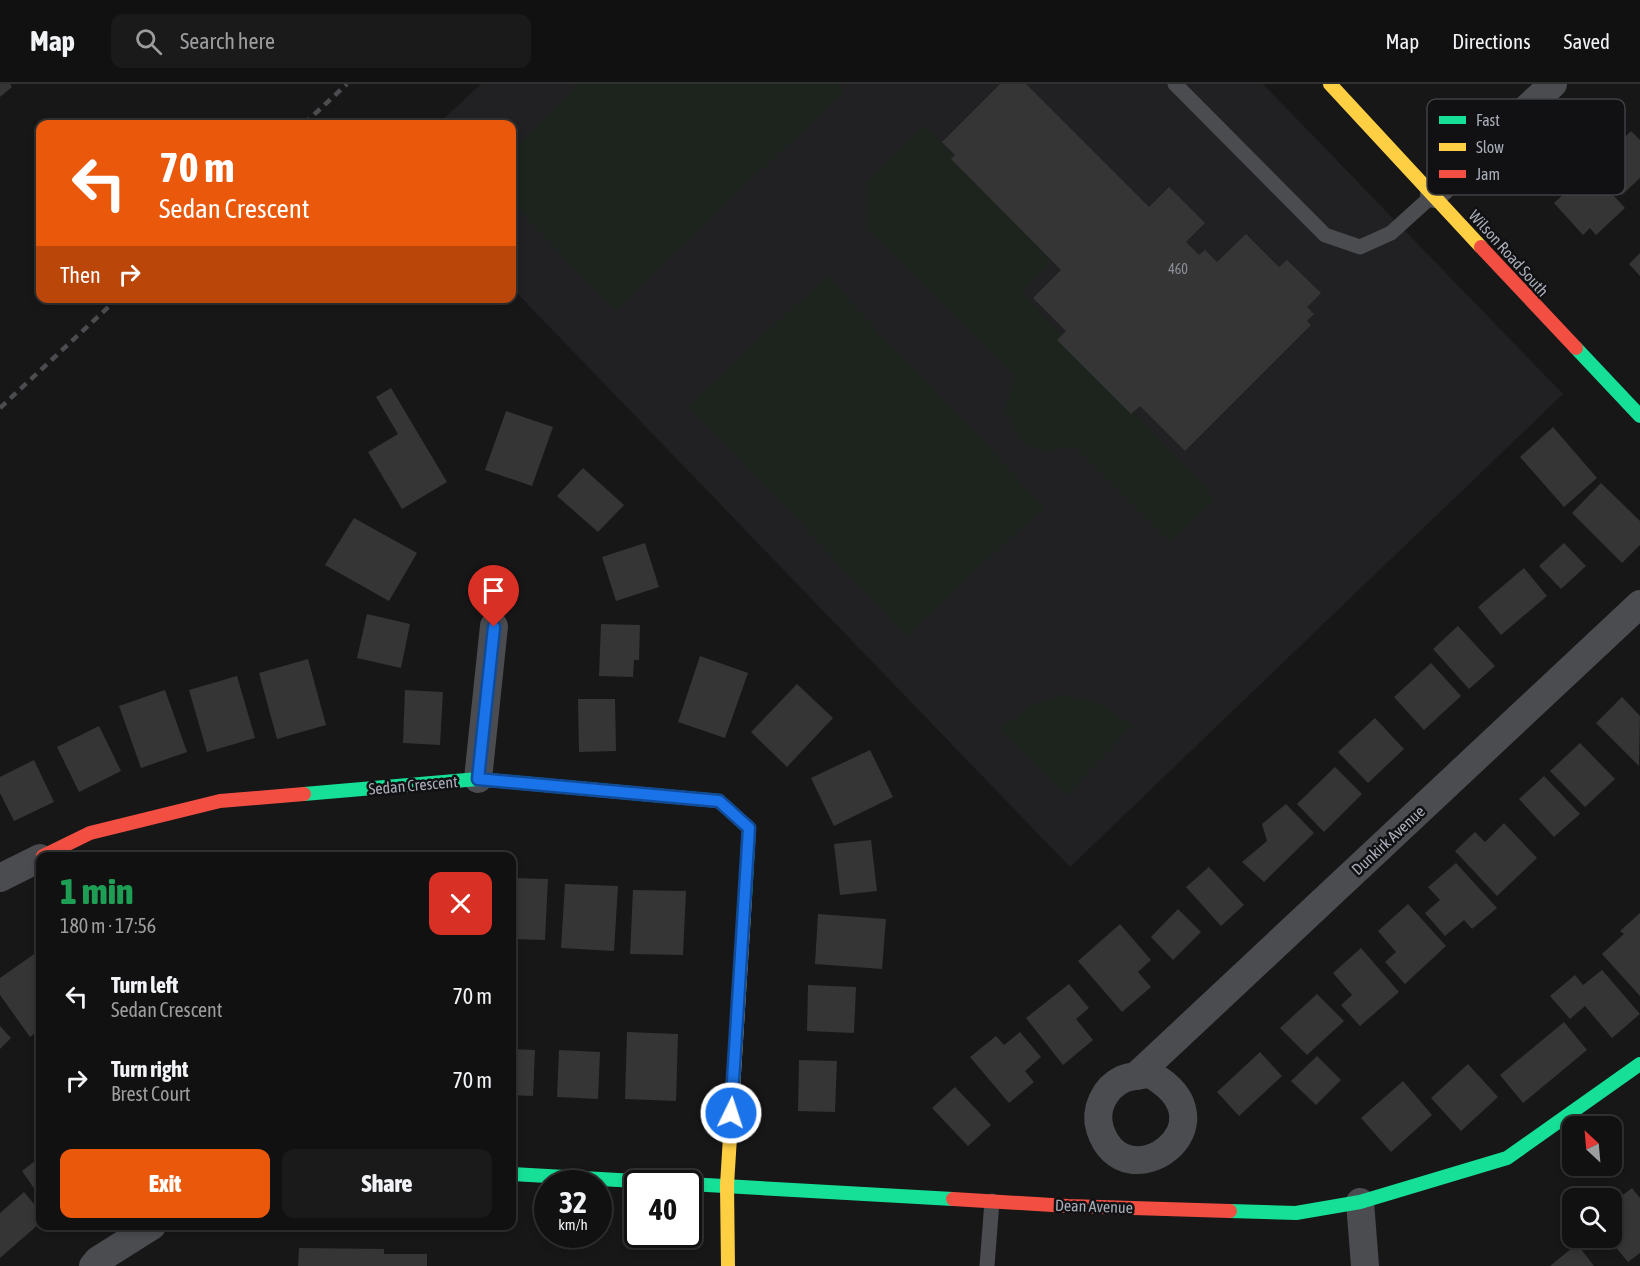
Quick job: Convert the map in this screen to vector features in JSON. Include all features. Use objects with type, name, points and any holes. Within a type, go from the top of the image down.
[{"type":"street","name":"Wilson Road South","points":[[1330,84],[1427,187]]},
{"type":"street","points":[[1537,99],[1553,84]]},
{"type":"street","name":"Wilson Road South","points":[[1435,195],[1518,288],[1640,416]]},
{"type":"street","name":"Dunkirk Avenue","points":[[1136,1076],[1640,604]]},
{"type":"street","points":[[478,779],[494,627]]},
{"type":"street","name":"Sedan Crescent","points":[[52,852],[90,833],[220,801],[478,779],[719,801],[749,828],[727,1185]]},
{"type":"street","name":"Sedan Crescent","points":[[0,878],[36,860]]},
{"type":"street","name":"Dean Avenue","points":[[516,1174],[1068,1206],[1296,1213],[1360,1202],[1507,1158],[1640,1064]]},
{"type":"street","points":[[727,1185],[728,1266]]},
{"type":"street","points":[[1360,1202],[1365,1266]]},
{"type":"street","points":[[93,1266],[98,1260],[146,1230]]},
{"type":"lane","points":[[1175,84],[1325,235],[1360,247],[1391,232],[1433,195]]},
{"type":"lane","points":[[987,1266],[992,1201]]},
{"type":"shaded area","points":[[481,84],[1263,84],[1563,394],[1070,867],[516,292],[516,120],[442,120]]},
{"type":"shaded area","points":[[579,84],[838,84],[844,91],[615,310],[516,207],[516,145]]},
{"type":"shaded area","points":[[925,125],[1051,262],[1022,293],[1215,499],[1170,542],[1074,446],[1045,451],[1021,442],[1005,409],[1015,378],[866,228],[867,182]]},
{"type":"shaded area","points":[[826,276],[1044,506],[907,636],[689,406]]},
{"type":"shaded area","points":[[1063,694],[1100,704],[1133,726],[1065,796],[1000,730],[1030,705]]},
{"type":"building","points":[[0,84],[10,84],[12,87],[0,97]]},
{"type":"building","points":[[1000,84],[1026,84],[1149,207],[1169,187],[1205,223],[1186,242],[1199,255],[1205,250],[1217,262],[1246,234],[1279,267],[1287,260],[1321,293],[1307,307],[1314,314],[1307,321],[1311,325],[1185,451],[1140,406],[1131,414],[1057,340],[1066,331],[1033,298],[1061,270],[951,159],[955,155],[942,142]]},
{"type":"building","points":[[1631,131],[1640,140],[1640,178],[1625,192],[1625,137]]},
{"type":"building","points":[[1563,195],[1613,195],[1625,208],[1596,235],[1590,228],[1583,235],[1554,203]]},
{"type":"building","points":[[1640,253],[1640,276],[1629,264]]},
{"type":"building","points":[[391,388],[447,482],[402,509],[368,452],[398,434],[376,397]]},
{"type":"building","points":[[506,411],[553,427],[532,486],[485,470]]},
{"type":"building","points":[[1553,427],[1597,478],[1564,507],[1520,457]]},
{"type":"building","points":[[583,468],[624,505],[598,532],[557,496]]},
{"type":"building","points":[[1601,483],[1640,521],[1640,545],[1622,563],[1572,513]]},
{"type":"building","points":[[354,518],[417,553],[389,601],[325,565]]},
{"type":"building","points":[[645,543],[659,587],[616,601],[602,557]]},
{"type":"building","points":[[1564,543],[1586,566],[1561,589],[1539,566]]},
{"type":"building","points":[[1524,568],[1547,596],[1501,635],[1478,607]]},
{"type":"building","points":[[367,614],[410,624],[401,668],[357,658]]},
{"type":"building","points":[[601,624],[640,625],[639,660],[634,660],[633,677],[599,676]]},
{"type":"building","points":[[1458,626],[1495,666],[1469,689],[1433,649]]},
{"type":"building","points":[[700,656],[748,673],[725,738],[678,722]]},
{"type":"building","points":[[308,659],[326,725],[277,739],[259,673]]},
{"type":"building","points":[[1431,663],[1461,696],[1424,730],[1394,697]]},
{"type":"building","points":[[237,676],[255,738],[207,752],[189,690]]},
{"type":"building","points":[[797,684],[833,718],[787,767],[751,732]]},
{"type":"building","points":[[165,690],[187,752],[141,768],[119,706]]},
{"type":"building","points":[[405,690],[443,692],[440,745],[403,743]]},
{"type":"building","points":[[1622,697],[1640,716],[1639,766],[1596,723]]},
{"type":"building","points":[[578,699],[615,699],[616,751],[579,752]]},
{"type":"building","points":[[1375,718],[1404,749],[1368,783],[1338,752]]},
{"type":"building","points":[[99,726],[121,771],[79,792],[57,747]]},
{"type":"building","points":[[1580,743],[1615,779],[1585,807],[1550,771]]},
{"type":"building","points":[[870,750],[893,797],[834,826],[811,778]]},
{"type":"building","points":[[34,760],[54,802],[14,821],[0,793],[0,777]]},
{"type":"building","points":[[1335,767],[1362,794],[1324,832],[1297,804]]},
{"type":"building","points":[[1544,776],[1580,814],[1554,837],[1519,799]]},
{"type":"building","points":[[1286,804],[1314,833],[1264,882],[1242,862],[1267,841],[1262,824]]},
{"type":"building","points":[[1504,823],[1537,858],[1497,896],[1455,851],[1475,832],[1485,842]]},
{"type":"building","points":[[871,840],[877,891],[840,895],[834,844]]},
{"type":"building","points":[[1456,863],[1497,908],[1472,929],[1464,920],[1445,936],[1425,913],[1440,900],[1428,887]]},
{"type":"building","points":[[1209,867],[1244,905],[1221,926],[1186,887]]},
{"type":"building","points":[[516,878],[548,879],[545,940],[516,939]]},
{"type":"building","points":[[565,884],[618,886],[614,951],[561,948]]},
{"type":"building","points":[[633,890],[686,891],[683,955],[630,954]]},
{"type":"building","points":[[1408,904],[1446,946],[1405,984],[1385,962],[1396,952],[1378,931]]},
{"type":"building","points":[[1178,909],[1201,932],[1173,960],[1151,937]]},
{"type":"building","points":[[1640,913],[1640,996],[1602,954],[1624,934],[1620,931]]},
{"type":"building","points":[[818,914],[886,919],[882,969],[815,964]]},
{"type":"building","points":[[1120,924],[1151,960],[1138,972],[1151,987],[1122,1012],[1078,961]]},
{"type":"building","points":[[1361,948],[1399,992],[1360,1026],[1341,1005],[1352,995],[1333,973]]},
{"type":"building","points":[[36,953],[36,1032],[30,1037],[0,995],[0,978]]},
{"type":"building","points":[[1602,970],[1640,1014],[1612,1038],[1585,1006],[1570,1019],[1550,996],[1575,975],[1583,985]]},
{"type":"building","points":[[1069,984],[1089,1008],[1076,1019],[1093,1040],[1063,1065],[1026,1018]]},
{"type":"building","points":[[808,985],[856,987],[854,1033],[807,1031]]},
{"type":"building","points":[[1317,994],[1344,1021],[1307,1055],[1280,1028]]},
{"type":"building","points":[[1564,1022],[1587,1050],[1523,1103],[1500,1075]]},
{"type":"building","points":[[0,1026],[11,1038],[0,1049]]},
{"type":"building","points":[[627,1032],[678,1034],[676,1101],[625,1099]]},
{"type":"building","points":[[1020,1032],[1041,1057],[1025,1071],[1034,1082],[1009,1103],[970,1057],[996,1036],[1004,1045]]},
{"type":"building","points":[[516,1049],[535,1050],[533,1096],[516,1095]]},
{"type":"building","points":[[559,1050],[600,1052],[598,1099],[557,1097]]},
{"type":"building","points":[[1260,1052],[1282,1076],[1239,1116],[1217,1092]]},
{"type":"building","points":[[1317,1056],[1341,1080],[1316,1105],[1291,1081]]},
{"type":"building","points":[[799,1060],[837,1061],[835,1112],[798,1111]]},
{"type":"building","points":[[1468,1064],[1498,1097],[1461,1131],[1431,1098]]},
{"type":"building","points":[[1403,1081],[1432,1115],[1391,1152],[1361,1118]]},
{"type":"building","points":[[955,1087],[991,1125],[968,1146],[932,1108]]},
{"type":"building","points":[[36,1160],[36,1191],[22,1171]]},
{"type":"building","points":[[1632,1188],[1640,1198],[1640,1253],[1628,1262],[1616,1248],[1622,1248],[1622,1196]]},
{"type":"building","points":[[24,1192],[36,1206],[36,1226],[0,1258],[0,1213]]},
{"type":"building","points":[[299,1248],[384,1249],[384,1254],[427,1254],[427,1266],[298,1266]]},
{"type":"building","points":[[1572,1248],[1580,1248],[1594,1266],[1550,1266]]},
{"type":"railway","points":[[308,120],[347,84]]},
{"type":"railway","points":[[0,408],[113,303]]},
{"type":"traffic: fast","points":[[1576,348],[1640,416]]},
{"type":"traffic: fast","points":[[304,794],[478,779],[719,801],[749,828],[745,897]]},
{"type":"traffic: fast","points":[[1230,1211],[1296,1213],[1360,1202],[1507,1158],[1640,1064]]},
{"type":"traffic: fast","points":[[516,1174],[953,1199]]},
{"type":"traffic: slow","points":[[1330,84],[1427,189]]},
{"type":"traffic: slow","points":[[1433,195],[1481,247]]},
{"type":"traffic: slow","points":[[728,1266],[727,1185],[745,897]]},
{"type":"traffic: jam","points":[[1481,247],[1576,348]]},
{"type":"traffic: jam","points":[[51,852],[90,833],[220,801],[304,794]]},
{"type":"traffic: jam","points":[[953,1199],[1068,1206],[1230,1211]]},
{"type":"route","points":[[494,627],[478,779],[719,801],[749,828],[731,1113]]}]
